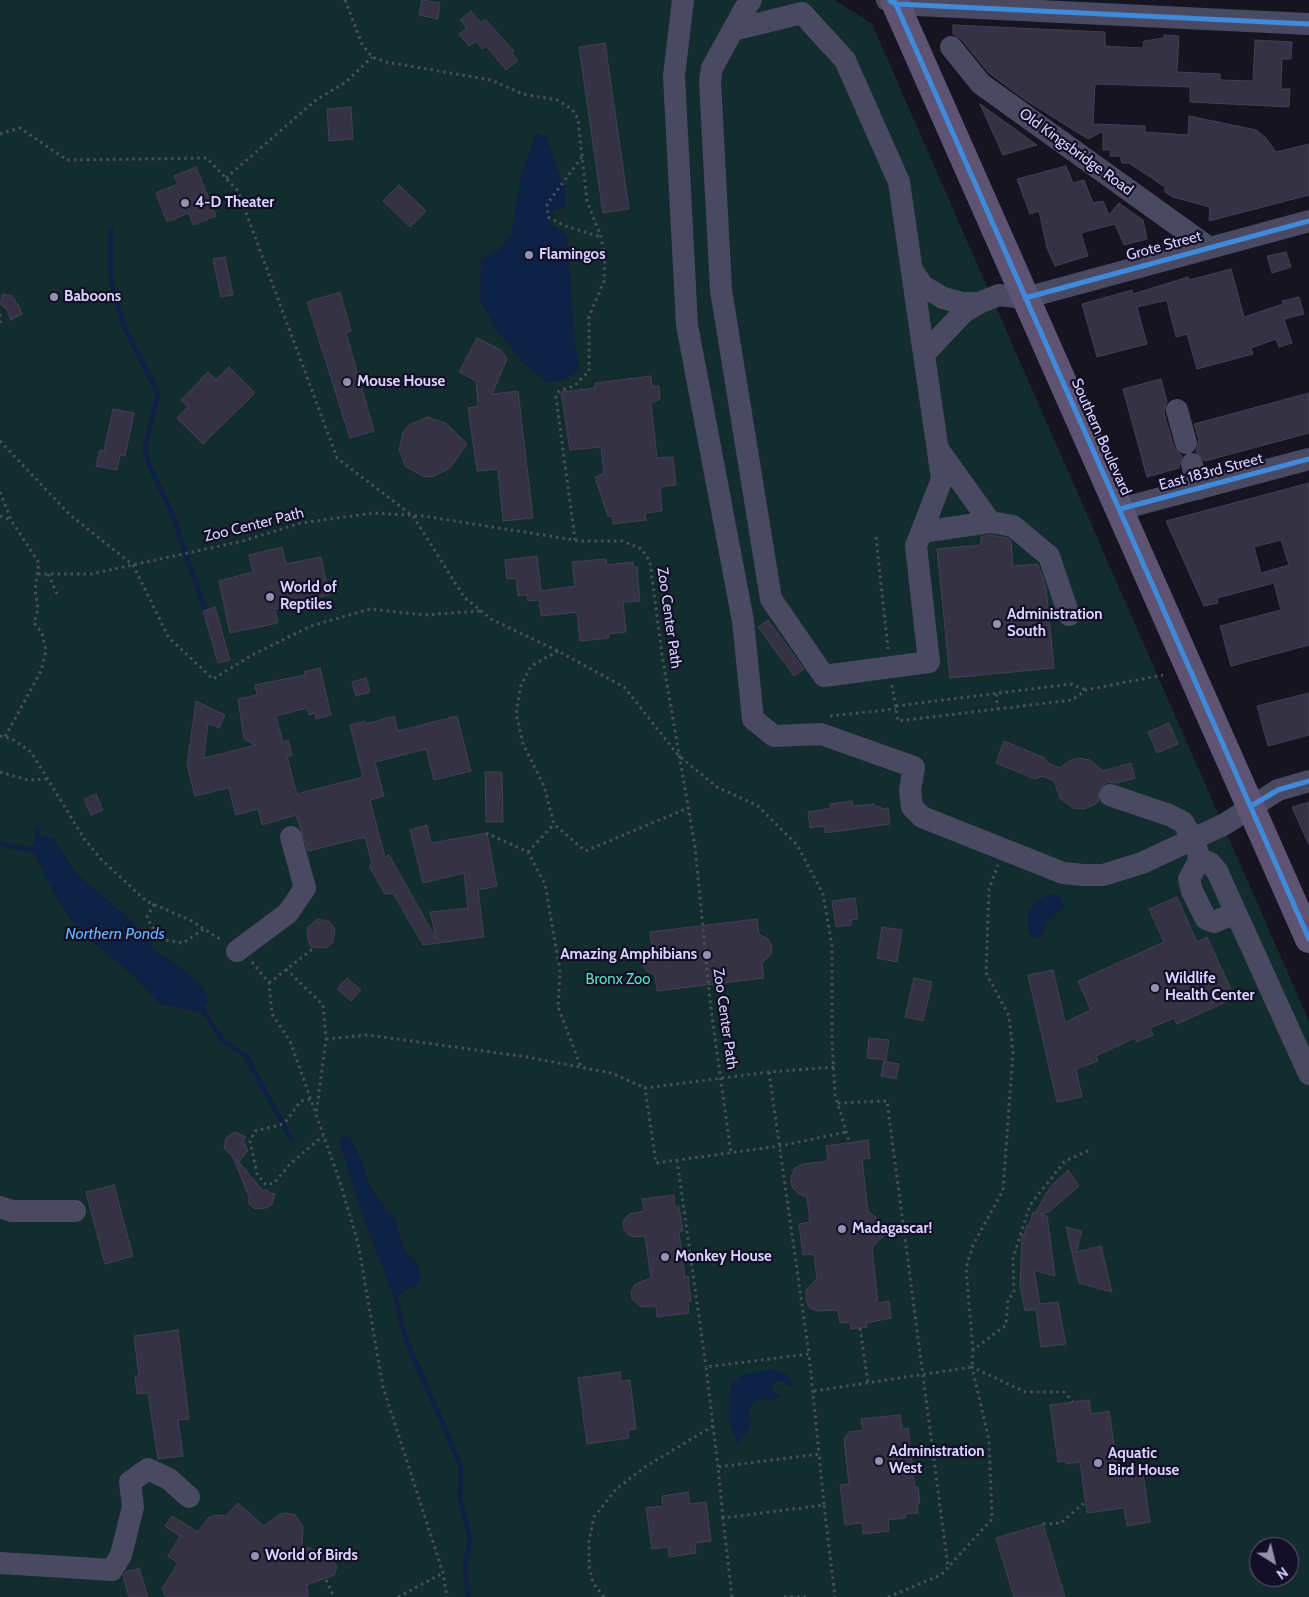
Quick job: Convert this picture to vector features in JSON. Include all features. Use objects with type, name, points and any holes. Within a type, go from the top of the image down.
[{"type":"main road","name":"Southern Boulevard","points":[[892,1],[1026,298],[1309,939]]},
{"type":"street","points":[[683,0],[674,76],[687,325],[743,621],[753,719],[774,736],[821,734],[914,767],[910,790],[912,807],[922,817],[1062,873],[1103,875],[1196,849],[1224,824],[1251,806],[1278,790],[1309,781]]},
{"type":"street","points":[[733,30],[793,10],[845,60],[900,182],[942,480],[916,546],[929,662],[824,676],[771,599],[721,290],[710,81],[712,68],[733,30],[751,0]]},
{"type":"street","points":[[892,1],[977,4],[1309,24]]},
{"type":"street","name":"Old Kingsbridge Road","points":[[951,47],[981,84],[1208,247]]},
{"type":"street","name":"Grote Street","points":[[1026,298],[1309,221]]},
{"type":"street","points":[[912,270],[923,286],[943,298],[962,304],[979,303]]},
{"type":"street","points":[[924,354],[964,312],[979,303],[999,294],[1026,298]]},
{"type":"street","points":[[1177,410],[1198,489]]},
{"type":"street","points":[[938,449],[990,522]]},
{"type":"street","name":"East 183rd Street","points":[[1120,510],[1309,459]]},
{"type":"street","points":[[922,532],[990,522],[1013,526],[1049,556],[1069,615]]},
{"type":"street","points":[[1110,795],[1169,814],[1184,822],[1196,849],[1218,871],[1309,1074]]},
{"type":"street","points":[[237,951],[288,913],[305,888],[291,837]]},
{"type":"street","points":[[1196,849],[1189,879],[1192,891],[1206,920],[1214,922],[1236,913]]},
{"type":"street","points":[[0,1207],[12,1211],[76,1211]]},
{"type":"street","points":[[0,1563],[112,1570],[121,1555],[131,1515],[130,1482],[148,1469],[169,1479],[189,1497]]},
{"type":"path","points":[[345,0],[362,44],[372,57],[402,65],[491,80],[523,94],[563,103],[572,109],[578,118],[587,201],[601,237],[605,268],[602,287],[589,317],[589,371],[574,386],[559,391],[556,397],[575,540]]},
{"type":"path","points":[[226,178],[316,100],[346,82],[372,57]]},
{"type":"path","points":[[0,134],[20,128],[67,160],[207,158],[238,191],[337,458],[412,516],[464,597],[491,619],[558,651],[624,687],[679,756],[717,787],[758,806],[797,845],[823,894],[832,946],[834,1067],[838,1103],[849,1141]]},
{"type":"path","points":[[582,157],[547,204],[548,217],[553,221],[601,237]]},
{"type":"path","points":[[0,314],[0,327]]},
{"type":"path","points":[[0,441],[70,515],[133,565],[169,638],[212,679],[252,655],[311,626],[370,609],[425,615],[481,611]]},
{"type":"path","points":[[0,492],[11,520],[39,562],[35,589],[38,610],[34,623],[46,642],[46,661],[5,737]]},
{"type":"path","points":[[0,516],[11,520]]},
{"type":"path","points":[[876,537],[889,668],[898,720],[1072,700],[1086,690],[1163,675]]},
{"type":"path","points":[[48,574],[57,594]]},
{"type":"path","points":[[558,651],[531,666],[522,685],[516,713],[523,744],[544,786],[554,824],[585,851],[688,808]]},
{"type":"path","points":[[821,734],[828,716],[1071,684],[1086,690]]},
{"type":"path","points":[[996,694],[998,709]]},
{"type":"path","points":[[0,736],[12,739],[31,752],[85,840],[102,860],[146,901],[190,920],[204,929],[256,965],[269,983],[272,1014],[290,1041],[324,1136],[358,1243],[383,1387],[444,1573],[447,1597]]},
{"type":"path","points":[[0,772],[28,780],[48,779]]},
{"type":"path","points":[[528,852],[554,824]]},
{"type":"path","points":[[486,833],[528,852],[545,884],[560,971],[558,1007],[581,1067]]},
{"type":"path","points":[[888,1597],[941,1574],[992,1519],[989,1440],[972,1367],[973,1350],[966,1268],[973,1245],[1003,1190],[1013,1052],[1009,1016],[986,973],[989,889],[1004,850]]},
{"type":"path","points":[[154,904],[148,917],[152,927],[165,940],[184,943],[204,929]]},
{"type":"path","points":[[269,983],[315,947]]},
{"type":"path","points":[[286,969],[323,1005],[326,1039],[316,1115]]},
{"type":"path","points":[[326,1039],[368,1035],[518,1056],[611,1073],[645,1088],[769,1072],[834,1067]]},
{"type":"path","points":[[769,1072],[814,1392],[824,1505],[835,1597]]},
{"type":"path","points":[[645,1088],[656,1163],[780,1146],[846,1132]]},
{"type":"path","points":[[310,1099],[301,1101],[286,1122],[255,1131],[250,1142],[257,1174],[266,1185],[274,1183],[291,1163],[324,1136]]},
{"type":"path","points":[[838,1103],[887,1101],[948,1567]]},
{"type":"path","points":[[973,1350],[1006,1325],[1008,1299],[1014,1293],[1013,1258],[1030,1205],[1065,1161],[1092,1149]]},
{"type":"path","points":[[676,1160],[706,1367],[732,1597]]},
{"type":"path","points":[[860,1328],[868,1383]]},
{"type":"path","points":[[706,1367],[809,1354]]},
{"type":"path","points":[[814,1392],[972,1367],[1025,1392],[1064,1392],[1073,1402]]},
{"type":"path","points":[[604,1597],[593,1583],[588,1566],[589,1541],[594,1517],[616,1489],[645,1467],[713,1426]]},
{"type":"path","points":[[718,1467],[819,1454]]},
{"type":"path","points":[[1043,1524],[1061,1523],[1085,1502]]},
{"type":"path","points":[[723,1518],[824,1505]]},
{"type":"path","points":[[398,1597],[444,1573]]},
{"type":"path","points":[[326,1580],[334,1597]]},
{"type":"path","points":[[784,1597],[808,1597]]},
{"type":"green space","name":"Bronx Zoo","points":[[0,0],[835,0],[872,24],[1309,1021],[1309,1597],[0,1597]]},
{"type":"water","name":"Flamingos","points":[[536,133],[547,137],[566,194],[566,208],[554,210],[550,223],[567,235],[575,344],[580,370],[562,380],[548,383],[524,364],[499,333],[480,302],[481,260],[498,250],[511,235],[520,178]]},
{"type":"water","name":"Northern Ponds","points":[[36,835],[54,838],[75,872],[134,923],[158,953],[187,972],[204,989],[208,1002],[201,1012],[159,1004],[134,976],[97,946],[72,921],[49,885],[32,848]]},
{"type":"water","points":[[1051,893],[1061,898],[1064,907],[1047,921],[1044,933],[1039,939],[1032,937],[1028,930],[1028,912],[1037,900]]},
{"type":"water","points":[[343,1136],[351,1140],[360,1157],[370,1186],[382,1205],[396,1220],[398,1232],[405,1250],[417,1263],[421,1274],[417,1286],[404,1290],[397,1299],[391,1290],[364,1220],[339,1141]]},
{"type":"water","points":[[774,1369],[787,1374],[794,1387],[780,1380],[775,1382],[772,1388],[773,1392],[780,1396],[773,1401],[760,1399],[751,1405],[749,1410],[751,1426],[738,1444],[729,1423],[732,1383],[741,1375]]},
{"type":"building","points":[[422,0],[440,3],[438,19],[419,15]]},
{"type":"building","points":[[471,11],[481,23],[485,19],[514,51],[512,53],[518,61],[506,70],[486,46],[482,49],[476,41],[469,46],[459,34],[467,28],[460,20]]},
{"type":"building","points":[[953,25],[1105,32],[1105,46],[1120,47],[1143,48],[1144,41],[1164,38],[1164,35],[1179,36],[1177,72],[1220,74],[1220,80],[1253,81],[1255,40],[1292,42],[1291,59],[1282,59],[1281,89],[1290,89],[1289,107],[1190,102],[1190,87],[1095,84],[1093,124],[1145,126],[1145,132],[1188,135],[1189,116],[1256,130],[1265,137],[1276,152],[1309,144],[1309,195],[1209,221],[1210,207],[1173,197],[1165,192],[1165,187],[1129,163],[1122,163],[1120,156],[1110,156],[1111,150],[1103,150],[1103,131],[1088,139],[1024,99],[989,73],[961,39],[953,34]]},
{"type":"building","points":[[605,43],[629,209],[603,213],[579,47]]},
{"type":"building","points":[[980,104],[1037,145],[1003,155]]},
{"type":"building","points":[[351,107],[353,139],[329,141],[327,109]]},
{"type":"building","points":[[1066,166],[1073,183],[1084,180],[1093,203],[1103,201],[1109,215],[1119,203],[1143,220],[1147,239],[1124,245],[1115,224],[1081,233],[1088,256],[1055,266],[1047,248],[1039,211],[1030,214],[1017,179]]},
{"type":"building","name":"4-D Theater","points":[[196,167],[216,216],[193,225],[189,213],[167,222],[156,193],[178,184],[174,176]]},
{"type":"building","points":[[399,185],[426,211],[410,227],[383,201]]},
{"type":"building","points":[[1286,252],[1291,267],[1272,273],[1267,256]]},
{"type":"building","points":[[225,257],[233,295],[221,297],[213,259]]},
{"type":"building","points":[[1231,269],[1244,317],[1283,304],[1282,301],[1299,297],[1304,314],[1284,319],[1292,343],[1279,347],[1276,339],[1251,348],[1253,354],[1197,369],[1187,334],[1176,337],[1167,301],[1163,301],[1137,307],[1147,344],[1097,357],[1082,304],[1132,290],[1133,294],[1188,277],[1189,280]]},
{"type":"building","name":"Mouse House","points":[[340,292],[351,331],[346,333],[374,431],[350,438],[307,302]]},
{"type":"building","points":[[3,294],[12,296],[22,314],[11,320],[7,310],[0,304]]},
{"type":"building","points":[[477,338],[501,350],[507,359],[492,394],[518,391],[533,518],[503,521],[498,469],[477,471],[468,408],[478,406],[476,381],[459,372]]},
{"type":"building","points":[[229,367],[255,393],[203,444],[177,418],[188,407],[181,400],[208,372],[216,380]]},
{"type":"building","points":[[651,376],[652,387],[659,386],[660,399],[651,403],[657,458],[673,457],[676,485],[660,487],[662,511],[645,513],[646,520],[613,524],[612,516],[608,516],[595,477],[604,473],[601,447],[570,450],[561,392],[595,388],[595,383]]},
{"type":"building","points":[[1161,379],[1167,401],[1164,413],[1174,447],[1182,456],[1179,468],[1147,477],[1123,389]]},
{"type":"building","points":[[1309,393],[1309,433],[1205,461],[1196,452],[1199,440],[1194,424]]},
{"type":"building","points":[[113,409],[134,413],[125,456],[120,455],[117,470],[96,466],[100,450],[104,451]]},
{"type":"building","points":[[427,417],[446,423],[467,444],[450,468],[432,477],[423,476],[406,467],[399,450],[403,432],[409,425]]},
{"type":"building","points":[[1309,483],[1309,645],[1231,666],[1220,626],[1281,610],[1274,583],[1217,598],[1218,603],[1204,606],[1166,521]],"holes":[[[1281,540],[1289,565],[1261,573],[1254,547]]]},
{"type":"building","name":"Administration South","points":[[990,535],[1007,538],[1011,541],[1013,566],[1038,564],[1046,587],[1054,668],[950,678],[937,549],[981,545],[981,537]]},
{"type":"building","name":"World of Reptiles","points":[[282,547],[286,564],[321,557],[329,595],[275,609],[278,623],[230,633],[219,581],[253,572],[249,555]]},
{"type":"building","points":[[537,556],[541,591],[575,586],[572,562],[606,559],[607,565],[633,562],[634,568],[637,567],[640,601],[623,602],[626,632],[608,634],[609,638],[580,641],[577,612],[541,616],[539,600],[528,601],[527,595],[518,596],[516,578],[507,579],[505,560]]},
{"type":"building","points":[[215,607],[230,660],[218,663],[203,611]]},
{"type":"building","points":[[768,620],[804,669],[794,676],[758,627]]},
{"type":"building","points":[[320,668],[331,715],[316,719],[315,713],[309,715],[307,708],[276,716],[283,742],[288,740],[292,755],[287,757],[297,794],[363,777],[350,725],[365,721],[366,724],[394,716],[398,731],[457,716],[471,771],[434,780],[426,749],[375,762],[384,796],[370,800],[385,857],[389,855],[437,940],[430,912],[468,908],[464,873],[423,883],[410,830],[427,825],[431,843],[487,833],[497,886],[478,890],[484,937],[423,945],[393,893],[385,894],[369,866],[372,864],[365,837],[308,851],[296,815],[262,825],[258,809],[236,815],[229,788],[195,796],[187,765],[196,701],[225,715],[219,728],[208,723],[204,758],[256,745],[244,739],[238,699],[257,695],[255,685],[305,675],[304,672]]},
{"type":"building","points":[[366,678],[370,692],[356,696],[352,682]]},
{"type":"building","points":[[1309,693],[1309,735],[1268,746],[1257,706]]},
{"type":"building","points":[[1169,723],[1178,744],[1157,753],[1148,732]]},
{"type":"building","points":[[1004,741],[1045,758],[1048,763],[1060,768],[1069,761],[1079,758],[1090,760],[1103,771],[1131,763],[1135,778],[1116,783],[1107,782],[1098,790],[1099,801],[1094,805],[1083,809],[1073,808],[1060,798],[1054,781],[1043,776],[1035,779],[996,763]]},
{"type":"building","points":[[485,772],[502,772],[503,822],[486,822]]},
{"type":"building","points":[[96,794],[103,810],[91,815],[84,799]]},
{"type":"building","points":[[852,801],[853,806],[874,804],[875,807],[880,806],[881,809],[888,808],[890,824],[825,833],[824,826],[810,828],[808,812],[831,808],[830,804]]},
{"type":"building","points":[[1309,802],[1309,845],[1292,807]]},
{"type":"building","name":"Wildlife Health Center","points":[[1177,897],[1197,942],[1207,937],[1235,998],[1177,1024],[1174,1018],[1150,1028],[1153,1035],[1137,1042],[1135,1038],[1096,1056],[1098,1061],[1076,1069],[1082,1097],[1057,1102],[1028,975],[1053,970],[1065,1022],[1091,1010],[1078,981],[1164,942],[1149,909]]},
{"type":"building","points":[[855,898],[858,919],[851,920],[851,925],[836,927],[832,901]]},
{"type":"building","points":[[318,919],[330,922],[335,929],[333,942],[326,948],[311,947],[307,937],[308,927]]},
{"type":"building","name":"Amazing Amphibians","points":[[757,919],[759,934],[769,940],[772,947],[771,954],[762,963],[764,978],[657,991],[655,975],[647,971],[642,965],[643,955],[652,948],[650,932]]},
{"type":"building","points":[[882,927],[902,930],[897,962],[877,958]]},
{"type":"building","points":[[347,978],[361,990],[351,1001],[337,989]]},
{"type":"building","points":[[914,978],[932,982],[923,1021],[905,1017]]},
{"type":"building","points":[[869,1038],[889,1040],[886,1060],[867,1058]]},
{"type":"building","points":[[884,1061],[899,1064],[896,1079],[881,1076]]},
{"type":"building","points":[[235,1132],[246,1137],[243,1141],[248,1151],[239,1162],[263,1191],[266,1189],[270,1193],[275,1194],[272,1204],[266,1208],[255,1209],[249,1204],[249,1197],[233,1157],[224,1148],[226,1138]]},
{"type":"building","name":"Madagascar!","points":[[868,1140],[870,1158],[862,1159],[868,1211],[883,1223],[884,1235],[872,1248],[878,1303],[889,1301],[891,1318],[866,1323],[867,1327],[851,1329],[850,1322],[840,1323],[838,1310],[817,1311],[810,1308],[806,1301],[806,1290],[817,1279],[814,1254],[803,1255],[799,1224],[810,1222],[807,1197],[799,1194],[792,1187],[791,1177],[795,1168],[803,1164],[828,1161],[826,1146]]},
{"type":"building","points":[[1068,1170],[1079,1186],[1049,1212],[1040,1214],[1047,1216],[1055,1276],[1034,1270],[1040,1304],[1058,1302],[1066,1344],[1041,1347],[1036,1309],[1025,1311],[1020,1285],[1022,1235],[1024,1235],[1027,1225],[1029,1226],[1033,1212],[1035,1213],[1051,1186]]},
{"type":"building","points":[[114,1185],[133,1256],[105,1264],[86,1192]]},
{"type":"building","name":"Monkey House","points":[[674,1195],[675,1207],[679,1206],[683,1231],[679,1232],[685,1277],[688,1276],[691,1301],[688,1301],[689,1313],[657,1317],[656,1306],[641,1307],[632,1299],[631,1292],[635,1284],[651,1278],[645,1236],[635,1237],[628,1235],[624,1229],[623,1222],[629,1214],[644,1211],[642,1199]]},
{"type":"building","points":[[1066,1227],[1082,1231],[1076,1252],[1101,1246],[1112,1292],[1079,1283]]},
{"type":"building","points":[[178,1330],[189,1419],[178,1420],[183,1456],[158,1459],[148,1393],[137,1394],[135,1376],[139,1376],[134,1336]]},
{"type":"building","points":[[620,1372],[621,1381],[630,1380],[636,1429],[628,1430],[629,1438],[587,1444],[578,1378]]},
{"type":"building","name":"Aquatic Bird House","points":[[1089,1400],[1091,1414],[1109,1411],[1118,1471],[1142,1467],[1150,1522],[1127,1526],[1124,1508],[1087,1513],[1080,1462],[1066,1464],[1066,1461],[1058,1462],[1050,1405]]},
{"type":"building","name":"Administration West","points":[[900,1415],[902,1429],[908,1428],[915,1487],[918,1487],[920,1503],[917,1504],[918,1513],[905,1514],[906,1518],[888,1520],[889,1531],[863,1534],[862,1523],[845,1525],[840,1485],[849,1484],[844,1439],[849,1432],[863,1430],[861,1419]]},
{"type":"building","points":[[688,1492],[690,1504],[706,1502],[711,1541],[695,1543],[696,1553],[669,1557],[668,1547],[652,1549],[646,1508],[663,1506],[662,1496]]},
{"type":"building","name":"World of Birds","points":[[238,1503],[264,1526],[280,1514],[288,1513],[295,1515],[303,1526],[302,1546],[321,1552],[332,1559],[337,1567],[334,1575],[307,1585],[308,1597],[166,1597],[162,1589],[178,1563],[168,1556],[180,1536],[165,1526],[172,1516],[198,1532],[208,1518],[214,1515],[226,1516]]},
{"type":"building","points":[[1043,1524],[1065,1597],[1014,1597],[996,1538]]},
{"type":"building","points":[[139,1568],[148,1597],[129,1597],[123,1577],[126,1572]]},
{"type":"waterway","points":[[111,229],[111,280],[124,326],[158,393],[145,448],[149,465],[172,513],[207,616]]},
{"type":"waterway","points":[[37,828],[37,840]]},
{"type":"waterway","points":[[0,844],[39,851]]},
{"type":"waterway","points":[[199,1005],[223,1041],[246,1056],[291,1139]]},
{"type":"waterway","points":[[395,1293],[403,1329],[411,1351],[461,1466],[460,1498],[470,1538],[465,1569],[468,1597]]},
{"type":"cycle path","points":[[894,0],[1309,939]]},
{"type":"cycle path","points":[[890,1],[896,4],[1309,24]]},
{"type":"cycle path","points":[[1025,298],[1309,221]]},
{"type":"cycle path","points":[[1120,509],[1309,459]]},
{"type":"cycle path","points":[[1251,806],[1278,790],[1309,781]]},
{"type":"place","name":"4-D Theater","points":[[185,203]]},
{"type":"place","name":"Flamingos","points":[[529,255]]},
{"type":"place","name":"Baboons","points":[[54,297]]},
{"type":"place","name":"Mouse House","points":[[347,382]]},
{"type":"place","name":"World of Reptiles","points":[[270,597]]},
{"type":"place","name":"Administration South","points":[[997,624]]},
{"type":"place","name":"Amazing Amphibians","points":[[707,955]]},
{"type":"place","name":"Wildlife Health Center","points":[[1155,988]]},
{"type":"place","name":"Madagascar!","points":[[842,1229]]},
{"type":"place","name":"Monkey House","points":[[665,1257]]},
{"type":"place","name":"Administration West","points":[[879,1461]]},
{"type":"place","name":"Aquatic Bird House","points":[[1098,1463]]},
{"type":"place","name":"World of Birds","points":[[255,1556]]}]
